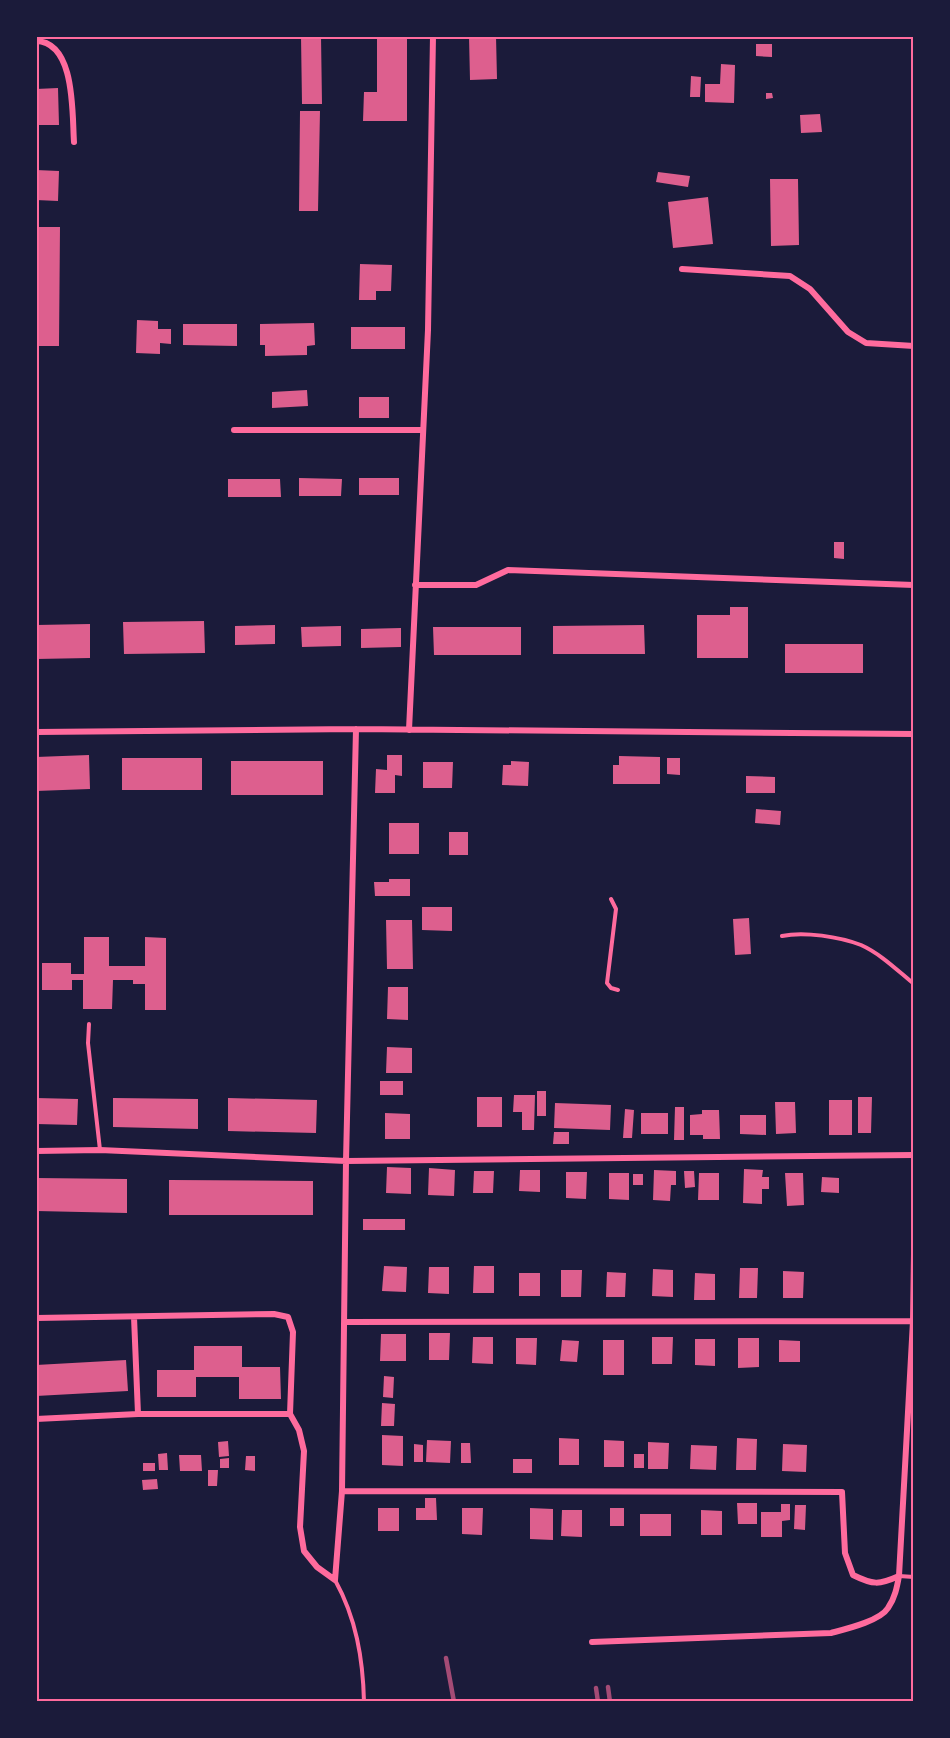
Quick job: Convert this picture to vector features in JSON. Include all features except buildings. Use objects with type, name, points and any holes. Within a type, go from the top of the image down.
[{"type":"street","points":[[409,730],[428,330],[433,36]]},
{"type":"street","points":[[36,41],[41,41],[57,51],[68,70],[74,142]]},
{"type":"street","points":[[682,269],[790,276],[810,289],[848,333],[866,343],[914,346]]},
{"type":"street","points":[[234,430],[423,430]]},
{"type":"street","points":[[415,585],[476,585],[508,570],[914,585]]},
{"type":"street","points":[[335,1580],[342,1491],[346,1161],[356,729]]},
{"type":"street","points":[[36,732],[356,729],[914,734]]},
{"type":"street","points":[[36,1151],[100,1150],[346,1161],[914,1155]]},
{"type":"street","points":[[592,1642],[831,1633],[861,1625],[887,1611],[896,1593],[899,1576],[914,1254]]},
{"type":"street","points":[[36,1318],[274,1314],[288,1317],[293,1332],[290,1414],[299,1430],[304,1451],[300,1527],[304,1551],[317,1567],[335,1580]]},
{"type":"street","points":[[134,1317],[138,1414]]},
{"type":"street","points":[[345,1322],[912,1321]]},
{"type":"street","points":[[36,1419],[138,1414],[290,1414]]},
{"type":"street","points":[[342,1491],[842,1492],[845,1553],[854,1575],[869,1583],[885,1582],[899,1576]]},
{"type":"lane","points":[[612,899],[616,909],[608,983],[611,988],[618,990]]},
{"type":"lane","points":[[782,936],[794,933],[827,937],[861,946],[891,965],[914,984]]},
{"type":"lane","points":[[89,1024],[88,1043],[100,1150]]},
{"type":"lane","points":[[899,1576],[914,1577]]},
{"type":"lane","points":[[335,1580],[347,1600],[358,1635],[364,1672],[364,1702]]},
{"type":"railway","points":[[446,1658],[454,1702]]},
{"type":"railway","points":[[608,1687],[610,1702]]},
{"type":"railway","points":[[596,1688],[598,1702]]}]
